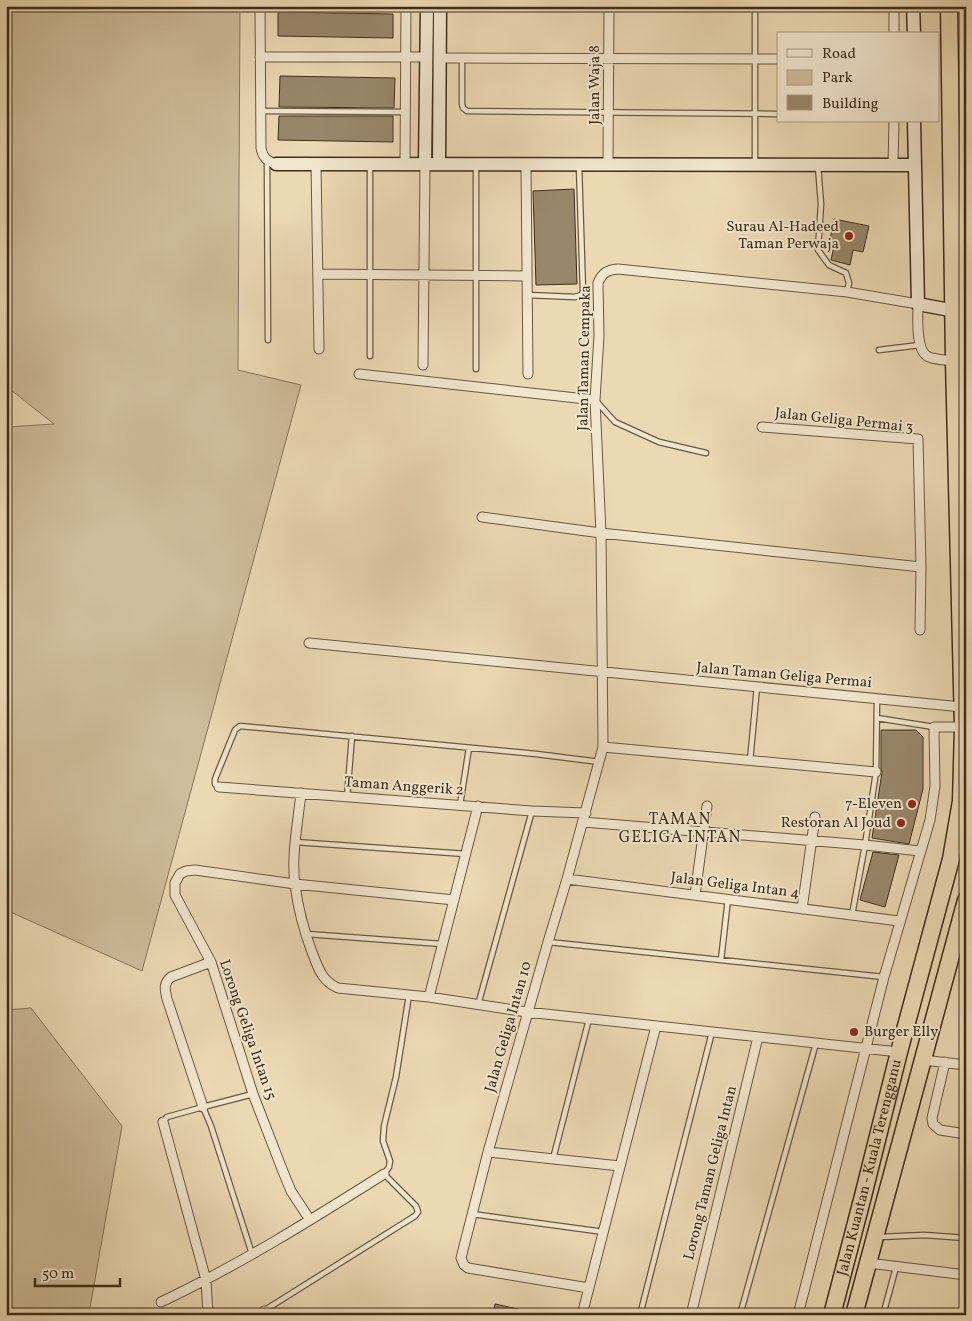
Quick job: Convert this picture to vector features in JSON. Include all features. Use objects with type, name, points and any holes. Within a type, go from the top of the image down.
[{"type":"highway","name":"Jalan Kuantan - Kuala Terengganu","points":[[832,1315],[864,1196],[898,1052],[951,859],[961,801],[963,726],[954,361],[960,312],[949,6]]},
{"type":"highway","name":"Jalan Kuantan - Kuala Terengganu","points":[[854,1315],[966,900]]},
{"type":"street","points":[[260,6],[261,148],[262,155],[272,162],[316,164],[914,165]]},
{"type":"street","points":[[405,164],[406,6]]},
{"type":"street","points":[[914,6],[914,32]]},
{"type":"street","points":[[423,365],[425,164],[436,7]]},
{"type":"street","name":"Jalan Waja 8","points":[[608,164],[609,7]]},
{"type":"street","points":[[894,7],[894,32]]},
{"type":"street","points":[[260,57],[777,59]]},
{"type":"street","points":[[433,58],[439,164]]},
{"type":"street","points":[[894,122],[894,165]]},
{"type":"street","points":[[914,122],[920,345],[923,353],[930,357],[954,361]]},
{"type":"street","points":[[316,164],[319,349]]},
{"type":"street","points":[[526,164],[528,374]]},
{"type":"street","name":"Jalan Taman Cempaka","points":[[603,672],[601,533],[595,400],[599,336],[598,283],[600,276],[609,270],[618,269],[847,292],[918,304]]},
{"type":"street","points":[[318,274],[527,276]]},
{"type":"street","points":[[918,304],[960,312]]},
{"type":"street","points":[[359,374],[595,400]]},
{"type":"street","name":"Jalan Geliga Permai 3","points":[[762,427],[918,439],[921,567]]},
{"type":"street","points":[[482,517],[601,533],[921,567],[920,630]]},
{"type":"street","name":"Jalan Taman Geliga Permai","points":[[309,643],[962,707]]},
{"type":"street","name":"Jalan Geliga Intan 10","points":[[589,1288],[468,1268],[464,1265],[462,1258],[488,1152],[600,762],[603,747],[603,672]]},
{"type":"street","points":[[798,1315],[884,977],[930,820],[933,803],[934,726],[963,726]]},
{"type":"street","points":[[603,747],[876,772]]},
{"type":"street","name":"Taman Anggerik 2","points":[[219,787],[478,806],[704,832],[920,851]]},
{"type":"street","points":[[301,793],[296,842],[295,884],[306,934],[319,970],[329,984],[338,988],[429,997],[527,1012],[898,1052]]},
{"type":"street","points":[[429,997],[478,806]]},
{"type":"street","points":[[695,895],[707,806]]},
{"type":"street","points":[[802,909],[816,817]]},
{"type":"street","name":"Lorong Geliga Intan 15","points":[[310,1220],[291,1191],[282,1169],[254,1094],[211,962],[175,895],[174,883],[180,874],[195,870],[295,884],[454,900]]},
{"type":"street","name":"Jalan Geliga Intan 4","points":[[567,879],[900,921]]},
{"type":"street","points":[[203,1108],[167,999],[165,985],[171,977],[211,962]]},
{"type":"street","points":[[582,1315],[656,1026]]},
{"type":"street","name":"Lorong Taman Geliga Intan","points":[[691,1315],[758,1037]]},
{"type":"street","points":[[923,1060],[966,1065]]},
{"type":"street","points":[[945,1062],[932,1118],[933,1124],[940,1130],[966,1134]]},
{"type":"street","points":[[163,1122],[206,1280],[208,1315]]},
{"type":"street","points":[[488,1152],[620,1166]]},
{"type":"street","points":[[161,1302],[206,1280],[252,1254],[384,1174]]},
{"type":"street","points":[[868,1264],[966,1275]]},
{"type":"lane","points":[[436,7],[894,7]]},
{"type":"lane","points":[[755,7],[755,165]]},
{"type":"lane","points":[[462,58],[462,104],[463,108],[467,111],[777,114]]},
{"type":"lane","points":[[260,111],[405,112]]},
{"type":"lane","points":[[268,340],[272,162]]},
{"type":"lane","points":[[370,164],[370,356]]},
{"type":"lane","points":[[476,164],[476,369]]},
{"type":"lane","points":[[527,295],[575,297],[583,292],[579,164]]},
{"type":"lane","points":[[818,165],[821,204],[818,250],[829,265],[846,273],[849,283],[847,292]]},
{"type":"lane","points":[[880,350],[920,345]]},
{"type":"lane","points":[[595,400],[614,422],[659,442],[706,453]]},
{"type":"lane","points":[[750,760],[757,687]]},
{"type":"lane","points":[[852,915],[876,772],[877,699]]},
{"type":"lane","points":[[877,718],[934,726]]},
{"type":"lane","points":[[219,787],[215,779],[235,730],[240,726],[600,762]]},
{"type":"lane","points":[[347,797],[352,736]]},
{"type":"lane","points":[[460,805],[469,748]]},
{"type":"lane","points":[[478,1005],[532,811]]},
{"type":"lane","points":[[296,842],[466,854]]},
{"type":"lane","points":[[722,960],[728,899]]},
{"type":"lane","points":[[306,934],[442,944]]},
{"type":"lane","points":[[548,942],[884,977]]},
{"type":"lane","points":[[262,1314],[415,1216],[418,1212],[416,1206],[384,1174],[390,1162],[383,1141],[384,1126],[396,1077],[409,995]]},
{"type":"lane","points":[[553,1159],[589,1019]]},
{"type":"lane","points":[[640,1315],[712,1032]]},
{"type":"lane","points":[[740,1315],[816,1043]]},
{"type":"lane","points":[[163,1122],[167,1117],[254,1094]]},
{"type":"lane","points":[[203,1108],[252,1254]]},
{"type":"lane","points":[[472,1214],[604,1232]]},
{"type":"lane","points":[[876,1237],[924,1235],[966,1238]]},
{"type":"lane","points":[[882,1315],[896,1267]]},
{"type":"green space","points":[[6,6],[240,6],[238,370],[301,385],[142,971],[6,910],[6,427],[54,424],[6,386]]},
{"type":"green space","points":[[31,1008],[122,1126],[90,1308],[83,1315],[6,1315],[6,1010]]},
{"type":"building","points":[[278,12],[393,14],[393,38],[278,36]]},
{"type":"building","points":[[280,76],[395,78],[394,108],[279,107]]},
{"type":"building","points":[[279,116],[393,116],[393,142],[278,140]]},
{"type":"building","points":[[574,189],[577,284],[536,285],[533,191]]},
{"type":"building","name":"Surau Al-Hadeed Taman Perwaja","points":[[834,219],[869,226],[863,252],[853,250],[850,265],[831,260],[834,246],[829,245]]},
{"type":"building","points":[[881,730],[916,730],[923,737],[923,789],[909,844],[872,838],[882,772]]},
{"type":"building","points":[[873,852],[899,855],[885,907],[860,900]]},
{"type":"building","points":[[495,1304],[527,1311],[527,1315],[493,1315]]},
{"type":"place","name":"Surau Al-Hadeed Taman Perwaja","points":[[849,236]]},
{"type":"place","name":"7-Eleven","points":[[912,804]]},
{"type":"place","name":"Restoran Al Joud","points":[[901,823]]},
{"type":"place","name":"Burger Elly","points":[[854,1032]]},
{"type":"district","name":"TAMAN GELIGA INTAN","points":[[680,829]]}]
